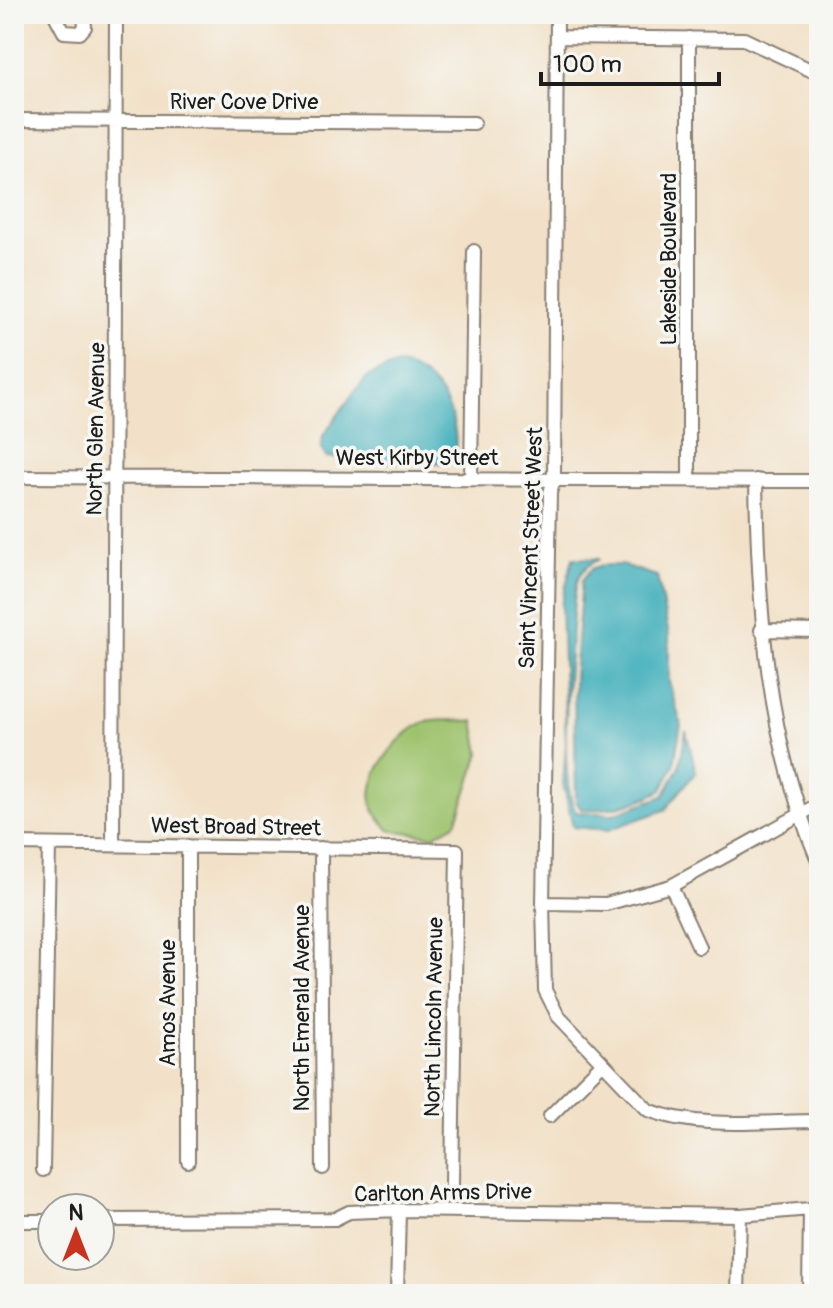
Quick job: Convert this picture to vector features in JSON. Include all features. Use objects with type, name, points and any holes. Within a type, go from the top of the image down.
[{"type":"street","points":[[41,14],[57,15],[64,32],[70,34],[80,33],[85,27],[84,14]]},
{"type":"street","name":"North Glen Avenue","points":[[113,844],[116,14]]},
{"type":"street","name":"Saint Vincent Street West","points":[[557,14],[554,479],[550,493],[543,903],[545,990],[558,1016],[648,1110],[668,1118],[819,1121]]},
{"type":"street","points":[[557,37],[756,41],[819,74]]},
{"type":"street","name":"Lakeside Boulevard","points":[[689,38],[689,480]]},
{"type":"street","name":"River Cove Drive","points":[[14,120],[474,123]]},
{"type":"street","points":[[471,479],[474,251]]},
{"type":"street","name":"West Kirby Street","points":[[14,477],[819,481]]},
{"type":"street","points":[[756,480],[761,630],[770,694],[799,812],[819,863]]},
{"type":"street","points":[[761,630],[819,631]]},
{"type":"street","points":[[543,903],[606,904],[671,886],[799,812],[819,804]]},
{"type":"street","name":"West Broad Street","points":[[14,844],[457,850]]},
{"type":"street","points":[[43,1170],[49,845]]},
{"type":"street","name":"Amos Avenue","points":[[188,846],[188,1161]]},
{"type":"street","name":"North Emerald Avenue","points":[[321,848],[323,1168]]},
{"type":"street","name":"North Lincoln Avenue","points":[[452,1184],[457,850]]},
{"type":"street","points":[[671,886],[699,947]]},
{"type":"street","points":[[550,1116],[603,1063]]},
{"type":"street","name":"Carlton Arms Drive","points":[[116,1220],[335,1219],[349,1212],[399,1210],[740,1215],[810,1209],[809,1294]]},
{"type":"street","points":[[397,1294],[399,1210]]},
{"type":"street","points":[[738,1294],[740,1215]]},
{"type":"street","points":[[14,1221],[36,1221]]},
{"type":"green space","points":[[429,721],[474,721],[480,753],[456,823],[434,836],[389,830],[375,813],[371,798],[377,772],[393,747],[413,729]]},
{"type":"water","points":[[397,364],[425,377],[445,401],[455,431],[453,462],[417,464],[326,457],[321,449],[323,436],[354,392],[368,376]]},
{"type":"water","points":[[573,558],[600,559],[583,571],[576,588],[566,740],[561,605]]},
{"type":"water","points":[[602,565],[622,565],[657,576],[669,635],[669,682],[681,724],[674,766],[662,790],[623,806],[581,809],[576,801],[574,678],[582,580],[591,569]]},
{"type":"water","points":[[686,731],[696,772],[665,810],[608,830],[573,827],[563,783],[566,746],[570,795],[576,812],[613,814],[664,796],[679,768]]}]
